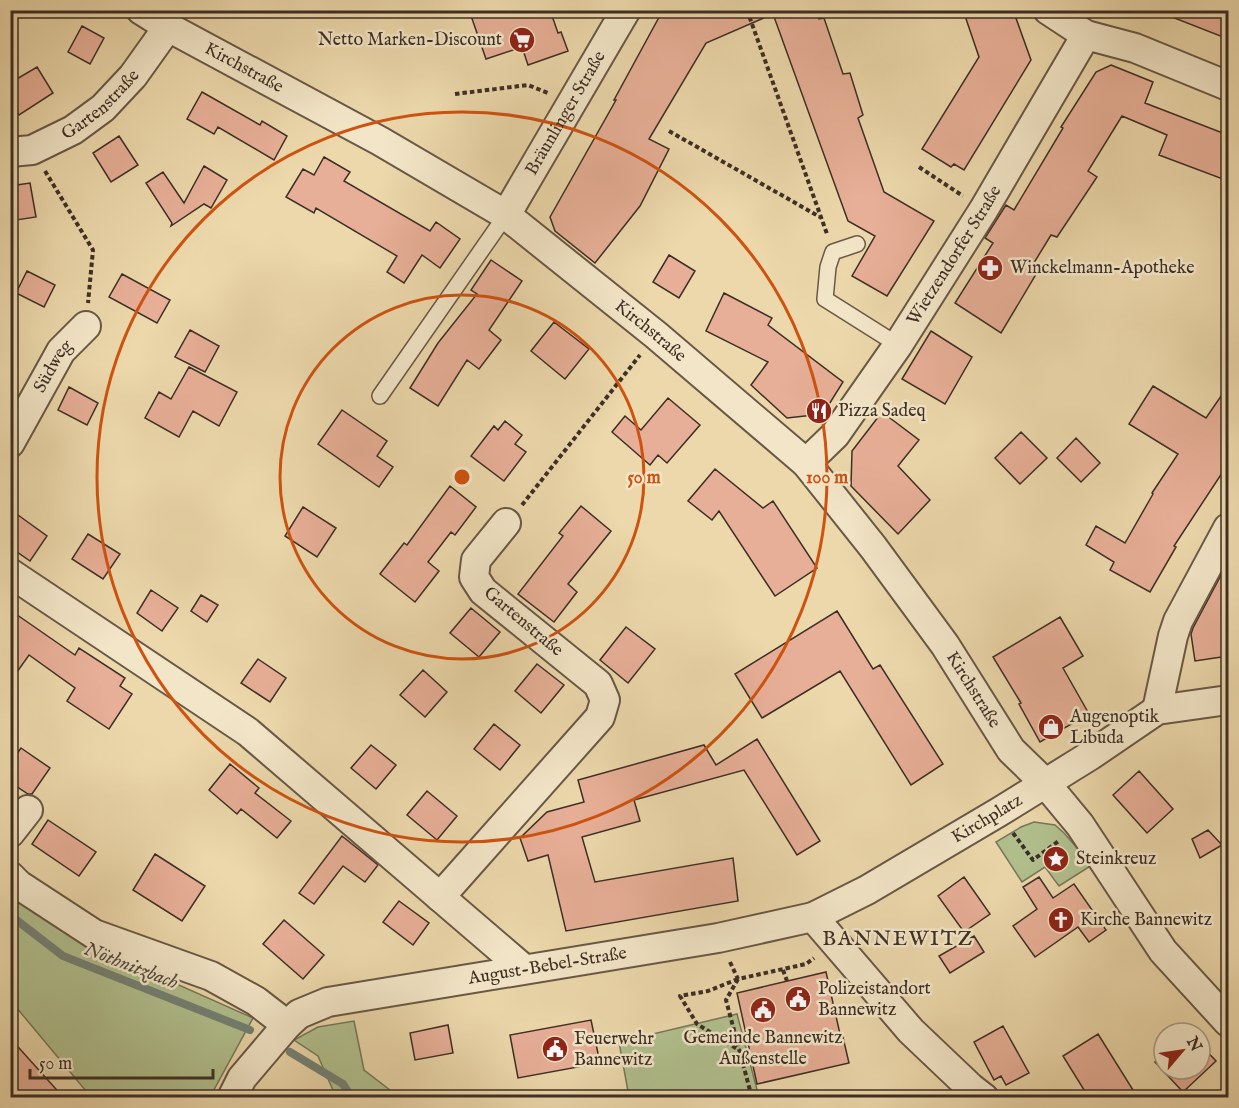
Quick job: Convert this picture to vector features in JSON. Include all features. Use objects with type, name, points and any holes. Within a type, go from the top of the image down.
[{"type":"street","name":"Kirchstraße","points":[[141,10],[168,27],[380,141],[506,215],[656,335],[806,463],[873,547],[945,645],[1011,750],[1046,784],[1080,825],[1163,951],[1228,1022]]},
{"type":"street","name":"Bräunlinger Straße","points":[[506,215],[626,10]]},
{"type":"street","points":[[1048,10],[1086,35],[1135,48],[1228,86]]},
{"type":"street","name":"Gartenstraße","points":[[21,151],[73,130],[103,108],[133,76],[168,27]]},
{"type":"street","name":"Wietzendorfer Straße","points":[[806,463],[835,435],[898,345],[984,209],[1086,35]]},
{"type":"street","name":"Südweg","points":[[10,443],[61,351],[86,326]]},
{"type":"street","name":"Gartenstraße","points":[[440,897],[600,717],[605,700],[598,684],[483,591],[474,577],[476,560],[506,524]]},
{"type":"street","points":[[1228,528],[1178,621],[1157,710],[1228,700]]},
{"type":"street","points":[[10,573],[248,732],[524,969]]},
{"type":"street","name":"Kirchplatz","points":[[813,917],[867,890],[1046,784],[1157,710]]},
{"type":"street","points":[[10,833],[28,810]]},
{"type":"street","points":[[10,876],[19,885],[94,934],[211,976],[256,1001],[287,1025]]},
{"type":"street","points":[[813,917],[911,1031],[984,1098]]},
{"type":"street","name":"August-Bebel-Straße","points":[[232,1098],[242,1078],[287,1025],[299,1014],[328,1002],[718,938],[813,917]]},
{"type":"lane","points":[[380,396],[506,215]]},
{"type":"lane","points":[[856,244],[833,252],[828,267],[825,299],[898,345]]},
{"type":"path","points":[[747,10],[833,252]]},
{"type":"path","points":[[454,94],[528,85],[572,103]]},
{"type":"path","points":[[669,130],[821,218]]},
{"type":"path","points":[[21,151],[93,250],[86,326]]},
{"type":"path","points":[[919,167],[984,209]]},
{"type":"path","points":[[506,524],[656,335]]},
{"type":"path","points":[[999,812],[1033,860],[1064,836]]},
{"type":"path","points":[[718,938],[738,979]]},
{"type":"path","points":[[739,1050],[697,1024],[680,996],[708,991],[738,979],[806,964],[836,944]]},
{"type":"path","points":[[783,970],[787,981]]},
{"type":"path","points":[[738,979],[726,1000],[752,1098]]},
{"type":"green space","points":[[1034,822],[1055,825],[1092,865],[1059,886],[1045,867],[1022,882],[996,842]]},
{"type":"green space","points":[[10,893],[107,953],[253,1018],[210,1097],[91,1097],[11,1001]]},
{"type":"green space","points":[[737,1014],[759,1097],[629,1097],[619,1042]]},
{"type":"green space","points":[[354,1021],[364,1070],[399,1097],[336,1097],[318,1056],[294,1040],[318,1027]]},
{"type":"building","name":"Netto Marken-Discount","points":[[469,10],[550,10],[558,33],[561,32],[568,51],[528,65],[522,47],[486,59]]},
{"type":"building","points":[[663,10],[816,10],[819,19],[824,18],[843,74],[850,73],[863,115],[858,118],[884,192],[934,221],[887,296],[852,276],[875,236],[848,221],[773,14],[706,43],[649,139],[669,149],[640,206],[595,263],[555,231],[550,217],[616,100],[614,100]]},
{"type":"building","points":[[963,10],[1013,10],[1031,60],[964,170],[954,164],[951,167],[922,149],[979,57]]},
{"type":"building","points":[[1159,10],[1228,10],[1228,39],[1159,12]]},
{"type":"building","points":[[82,26],[104,38],[90,64],[68,52]]},
{"type":"building","points":[[1111,65],[1153,82],[1145,103],[1228,135],[1228,181],[1159,155],[1167,135],[1122,116],[1088,171],[1097,177],[1057,237],[1051,235],[1032,266],[1038,271],[1001,333],[955,303],[993,243],[985,238],[1006,205],[1014,210],[1063,128],[1061,127],[1096,72]]},
{"type":"building","points":[[37,67],[53,93],[19,115],[10,102],[10,83]]},
{"type":"building","points":[[202,92],[260,125],[262,121],[287,136],[274,160],[218,127],[214,134],[187,119]]},
{"type":"building","points":[[119,136],[138,165],[111,182],[93,153]]},
{"type":"building","points":[[324,157],[350,172],[344,181],[430,231],[436,222],[460,239],[440,268],[422,255],[404,283],[387,272],[397,256],[316,208],[314,213],[286,197],[303,169],[314,175]]},
{"type":"building","points":[[204,166],[227,180],[211,208],[204,204],[171,226],[172,223],[146,183],[163,172],[184,203]]},
{"type":"building","points":[[30,183],[36,217],[10,221],[10,186]]},
{"type":"building","points":[[669,255],[695,271],[679,298],[653,282]]},
{"type":"building","points":[[491,260],[522,281],[489,330],[501,340],[479,369],[467,360],[438,406],[410,388],[438,343],[477,294],[471,290]]},
{"type":"building","points":[[27,271],[55,285],[44,307],[16,293]]},
{"type":"building","points":[[122,274],[170,300],[157,323],[109,297]]},
{"type":"building","points":[[724,293],[772,318],[768,325],[843,382],[823,414],[787,418],[751,385],[768,362],[706,331]]},
{"type":"building","points":[[554,322],[589,349],[565,379],[531,351]]},
{"type":"building","points":[[190,330],[219,346],[205,372],[175,357]]},
{"type":"building","points":[[931,331],[972,357],[945,404],[902,379]]},
{"type":"building","points":[[189,367],[237,392],[219,426],[193,411],[179,437],[145,418],[159,392],[171,399]]},
{"type":"building","points":[[1153,386],[1206,418],[1228,386],[1228,464],[1174,546],[1176,547],[1150,592],[1110,570],[1114,562],[1086,545],[1096,526],[1125,543],[1152,493],[1178,454],[1129,424]]},
{"type":"building","points":[[69,387],[98,403],[87,425],[58,410]]},
{"type":"building","points":[[668,398],[700,425],[667,463],[658,455],[650,465],[612,432],[625,416],[641,430]]},
{"type":"building","points":[[342,410],[387,441],[377,456],[393,467],[379,487],[318,444]]},
{"type":"building","points":[[882,412],[919,440],[898,466],[930,500],[898,534],[851,486],[852,451]]},
{"type":"building","points":[[505,421],[522,435],[515,444],[526,452],[504,481],[471,456],[494,426],[498,430]]},
{"type":"building","points":[[1021,432],[1047,458],[1020,484],[995,458]]},
{"type":"building","points":[[1076,438],[1100,463],[1081,482],[1057,458]]},
{"type":"building","points":[[715,469],[763,508],[773,501],[817,568],[775,596],[719,511],[712,520],[688,501]]},
{"type":"building","points":[[450,486],[476,507],[455,535],[451,532],[428,562],[439,571],[415,602],[380,574],[404,543],[407,545]]},
{"type":"building","points":[[581,506],[611,531],[568,584],[577,592],[554,622],[518,594],[563,536],[559,533]]},
{"type":"building","points":[[303,507],[336,528],[317,557],[285,536]]},
{"type":"building","points":[[18,515],[47,536],[30,561],[10,547],[10,526]]},
{"type":"building","points":[[88,534],[120,554],[103,579],[72,559]]},
{"type":"building","points":[[1228,562],[1228,656],[1195,661],[1191,634],[1193,628]]},
{"type":"building","points":[[151,590],[178,608],[162,631],[137,613]]},
{"type":"building","points":[[201,595],[218,605],[207,622],[191,611]]},
{"type":"building","points":[[471,608],[500,632],[479,657],[450,633]]},
{"type":"building","points":[[10,610],[75,655],[79,648],[125,678],[120,686],[132,694],[109,729],[67,701],[75,688],[29,655],[10,682]]},
{"type":"building","points":[[837,611],[873,669],[880,665],[943,764],[911,785],[840,671],[762,718],[735,674]]},
{"type":"building","points":[[1060,617],[1083,656],[1063,668],[1089,714],[1040,742],[1019,704],[1021,703],[993,657]]},
{"type":"building","points":[[626,627],[655,649],[628,683],[600,660]]},
{"type":"building","points":[[258,659],[286,678],[270,702],[241,683]]},
{"type":"building","points":[[537,664],[564,685],[541,713],[515,691]]},
{"type":"building","points":[[423,670],[447,692],[425,717],[400,695]]},
{"type":"building","points":[[494,724],[520,745],[500,770],[474,749]]},
{"type":"building","points":[[757,739],[820,841],[797,855],[744,770],[634,800],[640,821],[582,837],[595,882],[733,858],[738,901],[566,931],[548,855],[528,861],[520,838],[547,812],[584,802],[578,780],[704,745],[716,765]]},
{"type":"building","points":[[371,745],[396,765],[376,789],[351,768]]},
{"type":"building","points":[[21,748],[50,768],[32,794],[28,794],[10,782],[10,763]]},
{"type":"building","points":[[230,764],[259,788],[255,793],[291,821],[277,838],[241,809],[237,814],[209,790]]},
{"type":"building","points":[[1139,771],[1173,809],[1147,833],[1113,795]]},
{"type":"building","points":[[427,791],[457,816],[437,840],[407,815]]},
{"type":"building","points":[[48,820],[96,852],[79,876],[32,844]]},
{"type":"building","points":[[1208,830],[1222,845],[1200,858],[1192,839]]},
{"type":"building","points":[[342,836],[378,865],[365,882],[343,866],[314,904],[299,893]]},
{"type":"building","points":[[155,854],[205,886],[182,921],[133,890]]},
{"type":"building","points":[[964,877],[990,914],[964,932],[938,896]]},
{"type":"building","name":"Kirche Bannewitz","points":[[1039,877],[1053,898],[1074,884],[1106,930],[1089,942],[1078,927],[1035,957],[1013,926],[1037,909],[1023,887]]},
{"type":"building","points":[[399,901],[429,923],[413,945],[383,922]]},
{"type":"building","points":[[284,920],[324,955],[303,979],[263,944]]},
{"type":"building","points":[[974,936],[984,952],[950,973],[939,956]]},
{"type":"building","points":[[826,972],[849,1063],[757,1084],[737,993]]},
{"type":"building","name":"Feuerwehr Bannewitz","points":[[591,1020],[600,1063],[518,1078],[510,1035]]},
{"type":"building","points":[[448,1025],[453,1053],[415,1060],[410,1033]]},
{"type":"building","points":[[1003,1026],[1029,1073],[1006,1085],[1001,1076],[994,1080],[974,1042]]},
{"type":"building","points":[[1098,1034],[1138,1098],[1089,1098],[1063,1056]]},
{"type":"building","points":[[10,1038],[64,1098],[10,1098]]},
{"type":"building","points":[[1173,1081],[1195,1081],[1183,1092]]},
{"type":"waterway","name":"Nöthnitzbach","points":[[10,915],[63,956],[250,1030]]},
{"type":"waterway","name":"Nöthnitzbach","points":[[290,1052],[343,1084],[352,1098]]},
{"type":"place","name":"Netto Marken-Discount","points":[[522,40]]},
{"type":"place","name":"Winckelmann-Apotheke","points":[[990,268]]},
{"type":"place","name":"Pizza Sadeq","points":[[819,411]]},
{"type":"place","name":"Augenoptik Libuda","points":[[1051,727]]},
{"type":"place","name":"Steinkreuz","points":[[1056,859]]},
{"type":"place","name":"Kirche Bannewitz","points":[[1061,920]]},
{"type":"place","name":"Polizeistandort Bannewitz","points":[[798,999]]},
{"type":"place","name":"Gemeinde Bannewitz Außenstelle","points":[[763,1010]]},
{"type":"place","name":"Feuerwehr Bannewitz","points":[[555,1049]]},
{"type":"district","name":"BANNEWITZ","points":[[898,939]]}]
